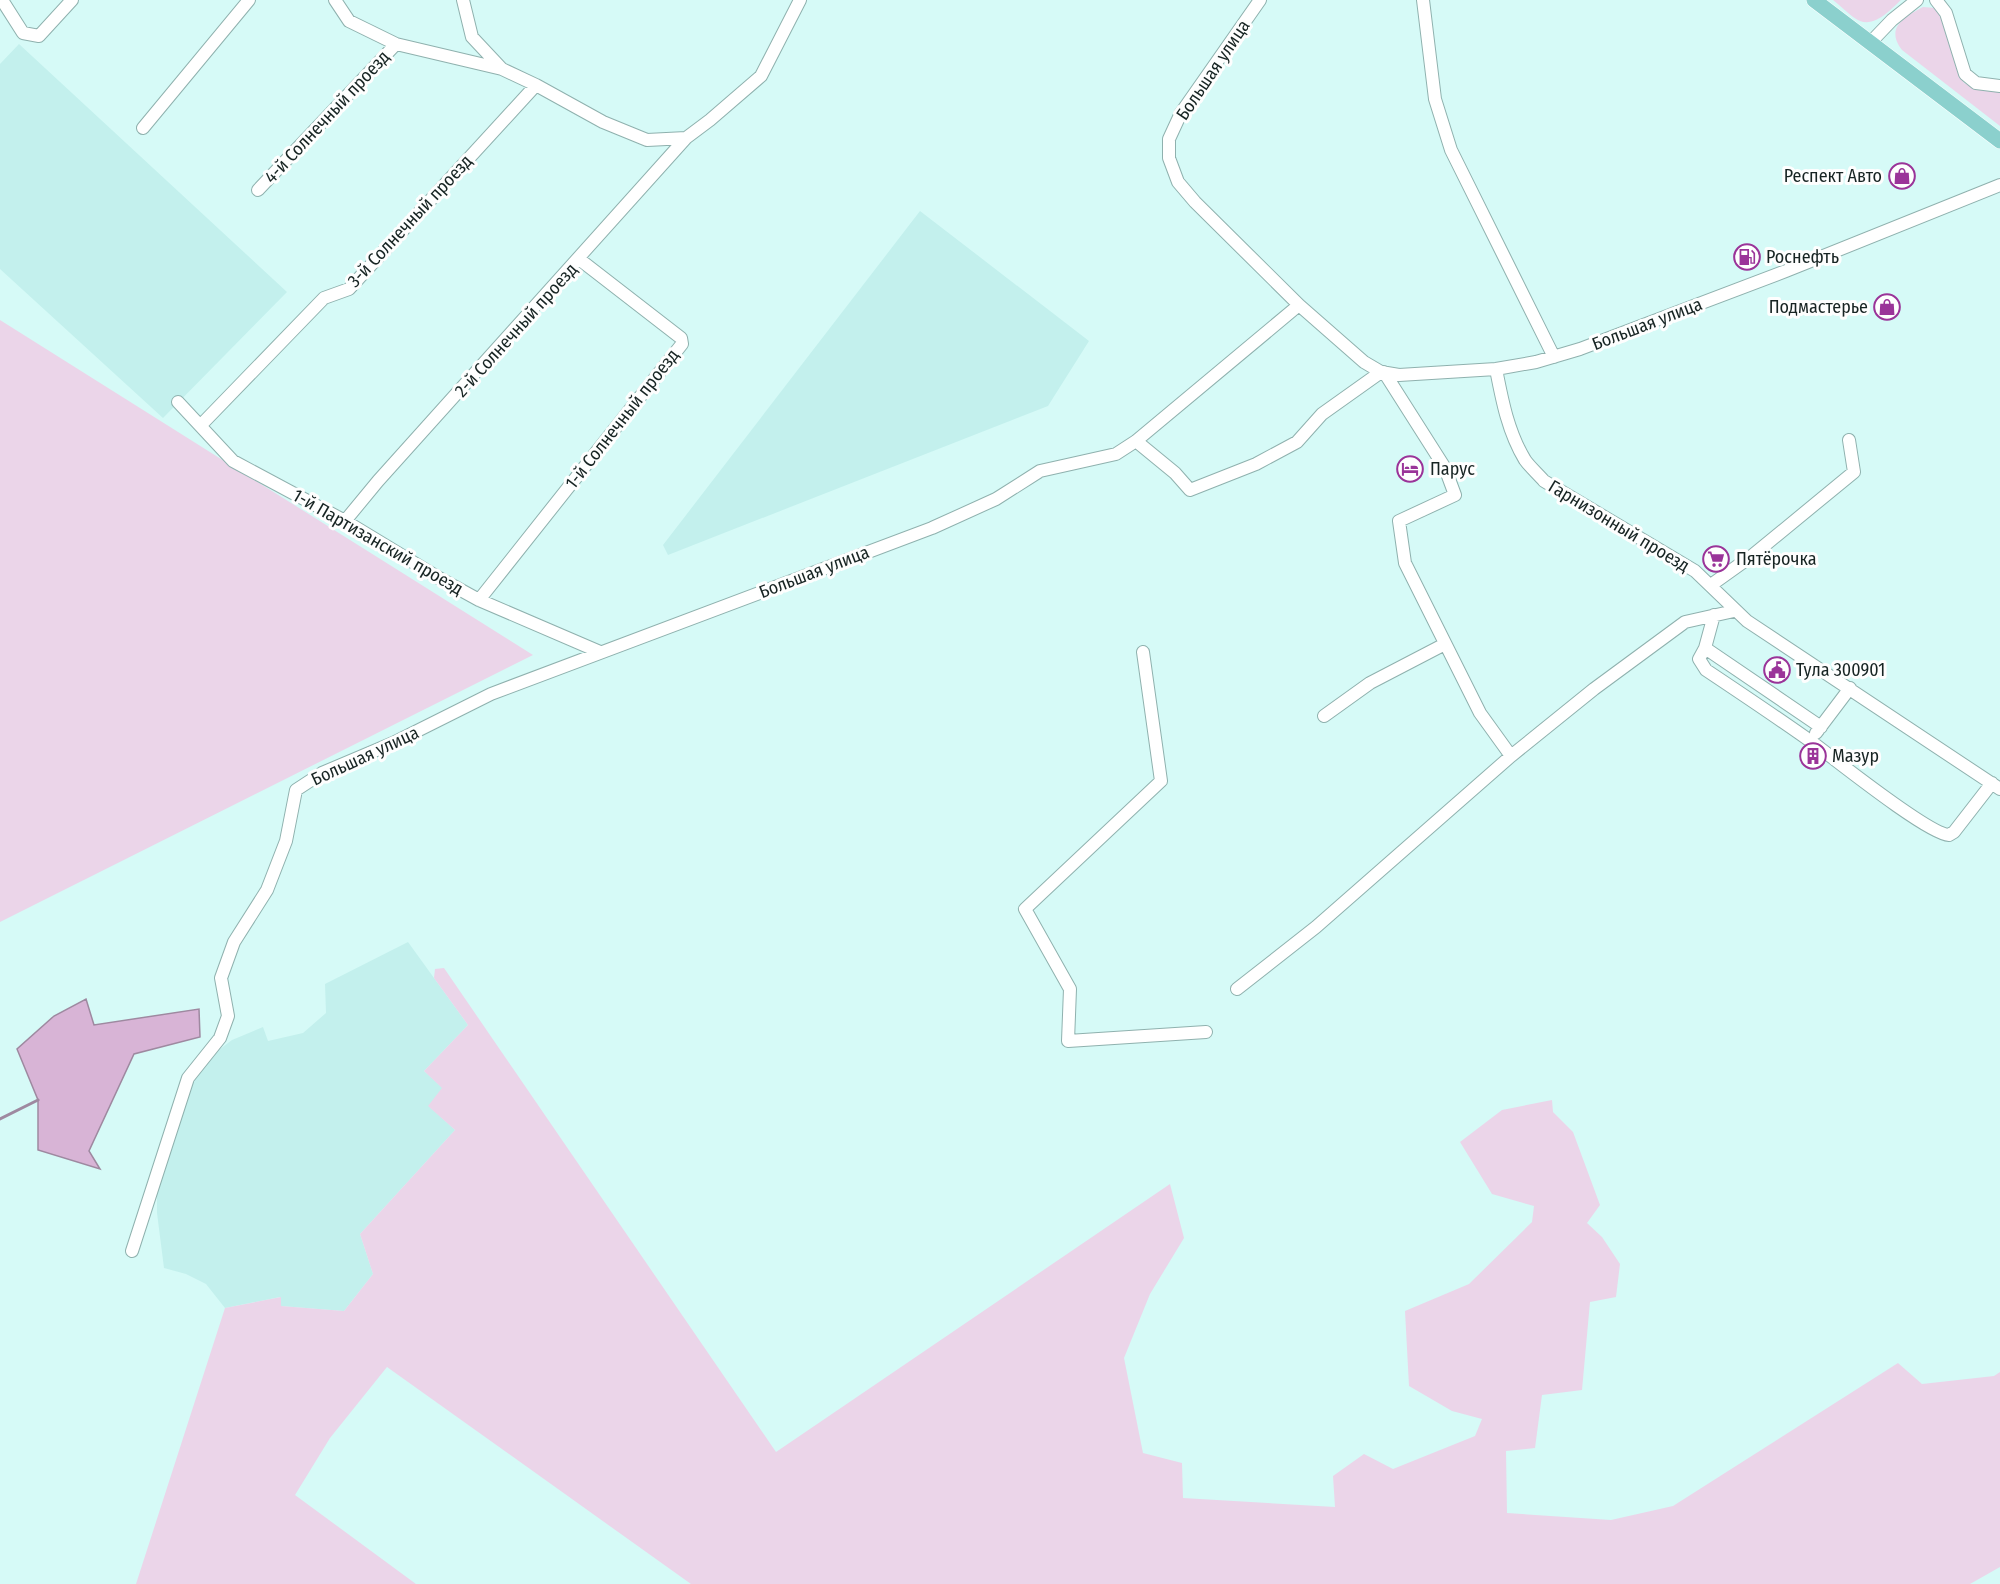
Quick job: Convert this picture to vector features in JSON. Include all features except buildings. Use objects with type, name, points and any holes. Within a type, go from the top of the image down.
[{"type":"main road","points":[[1814,0],[2000,141]]},
{"type":"street","points":[[2,0],[24,33],[39,36],[72,0]]},
{"type":"street","points":[[143,128],[249,0]]},
{"type":"street","points":[[335,0],[349,21],[396,44],[502,69],[603,122],[647,140],[686,138]]},
{"type":"street","points":[[463,0],[472,37],[502,69]]},
{"type":"street","name":"2-й Солнечный проезд","points":[[345,522],[378,481],[686,138],[761,76],[800,0]]},
{"type":"street","name":"Большая улица","points":[[1260,0],[1181,112],[1169,139],[1168,158],[1178,182],[1195,201],[1299,305],[1364,362],[1382,372],[1399,375],[1497,369],[1554,357],[1786,271],[2000,185]]},
{"type":"street","points":[[1423,0],[1435,99],[1451,150],[1554,357]]},
{"type":"street","points":[[1870,43],[1892,20],[1917,0]]},
{"type":"street","points":[[1936,0],[1946,13],[1965,74],[1976,83],[2000,86]]},
{"type":"street","name":"4-й Солнечный проезд","points":[[258,190],[396,44]]},
{"type":"street","name":"3-й Солнечный проезд","points":[[201,425],[324,298],[349,289],[536,85]]},
{"type":"street","name":"1-й Солнечный проезд","points":[[479,600],[682,344],[681,338],[579,259]]},
{"type":"street","name":"Большая улица","points":[[132,1251],[188,1078],[220,1038],[228,1016],[221,978],[234,942],[267,890],[286,841],[296,790],[322,773],[393,743],[491,694],[932,528],[996,499],[1040,471],[1116,454],[1136,441],[1299,305]]},
{"type":"street","name":"Гарнизонный проезд","points":[[1497,369],[1504,408],[1516,442],[1526,462],[1544,481],[1679,561],[1711,585],[1747,621],[1996,786]]},
{"type":"street","points":[[1136,441],[1175,473],[1190,490],[1256,465],[1297,442],[1322,414],[1382,372],[1445,468],[1455,495],[1400,521],[1405,563],[1480,713],[1511,756]]},
{"type":"street","name":"1-й Партизанский проезд","points":[[178,402],[233,461],[345,522],[479,600],[600,652]]},
{"type":"street","points":[[1711,585],[1753,555],[1854,472],[1849,440]]},
{"type":"street","points":[[1237,989],[1316,927],[1511,756],[1594,689],[1685,622],[1734,610]]},
{"type":"street","points":[[1714,615],[1705,648],[1699,659],[1707,670],[1810,741],[1911,815],[1943,834],[1949,835],[1996,786]]},
{"type":"street","points":[[1324,716],[1370,683],[1445,644]]},
{"type":"street","points":[[1705,648],[1821,727]]},
{"type":"street","points":[[1143,652],[1161,781],[1025,909],[1070,989],[1068,1041],[1206,1032]]},
{"type":"street","points":[[1810,741],[1850,688]]},
{"type":"shaded area","points":[[1833,0],[1901,0],[1883,16],[1872,22],[1866,22],[1853,17]]},
{"type":"shaded area","points":[[1923,7],[1936,8],[1945,23],[1956,66],[1964,83],[2000,91],[2000,126],[1902,50],[1895,35],[1896,29],[1904,19]]},
{"type":"shaded area","points":[[19,44],[287,292],[163,418],[0,269],[0,64]]},
{"type":"shaded area","points":[[920,211],[1089,341],[1048,406],[668,555],[663,545]]},
{"type":"shaded area","points":[[0,320],[533,655],[0,922]]},
{"type":"shaded area","points":[[408,942],[468,1025],[424,1071],[443,1088],[429,1106],[455,1130],[360,1234],[373,1274],[344,1311],[281,1306],[280,1297],[225,1308],[206,1284],[186,1274],[164,1268],[157,1213],[157,1182],[185,1097],[197,1072],[211,1056],[232,1040],[263,1027],[268,1041],[303,1033],[326,1013],[325,984]]},
{"type":"shaded area","points":[[444,968],[776,1452],[1170,1184],[1184,1238],[1150,1294],[1124,1358],[1143,1453],[1182,1463],[1183,1498],[1335,1507],[1333,1476],[1364,1454],[1393,1469],[1475,1436],[1482,1419],[1452,1411],[1409,1386],[1405,1311],[1469,1284],[1532,1222],[1534,1206],[1492,1194],[1460,1142],[1502,1110],[1552,1100],[1553,1112],[1573,1132],[1600,1205],[1587,1223],[1602,1237],[1620,1264],[1616,1297],[1590,1302],[1582,1390],[1542,1395],[1535,1448],[1506,1451],[1507,1513],[1611,1520],[1673,1506],[1898,1363],[1922,1384],[1994,1376],[2000,1372],[2000,1567],[1970,1584],[691,1584],[387,1367],[330,1438],[295,1495],[416,1584],[136,1584],[225,1308],[281,1297],[281,1306],[344,1311],[373,1274],[360,1234],[455,1130],[428,1106],[442,1088],[424,1071],[468,1025],[434,978],[435,969]]},
{"type":"shaded area","points":[[86,999],[94,1025],[199,1009],[200,1037],[134,1054],[89,1151],[100,1169],[38,1150],[38,1100],[17,1049],[54,1016]]},
{"type":"waterway","points":[[0,1119],[38,1100]]},
{"type":"place","name":"Респект Авто","points":[[1902,176]]},
{"type":"place","name":"Роснефть","points":[[1747,257]]},
{"type":"place","name":"Подмастерье","points":[[1887,307]]},
{"type":"place","name":"Парус","points":[[1410,469]]},
{"type":"place","name":"Пятёрочка","points":[[1716,559]]},
{"type":"place","name":"Тула 300901","points":[[1777,670]]},
{"type":"place","name":"Мазур","points":[[1813,756]]}]
